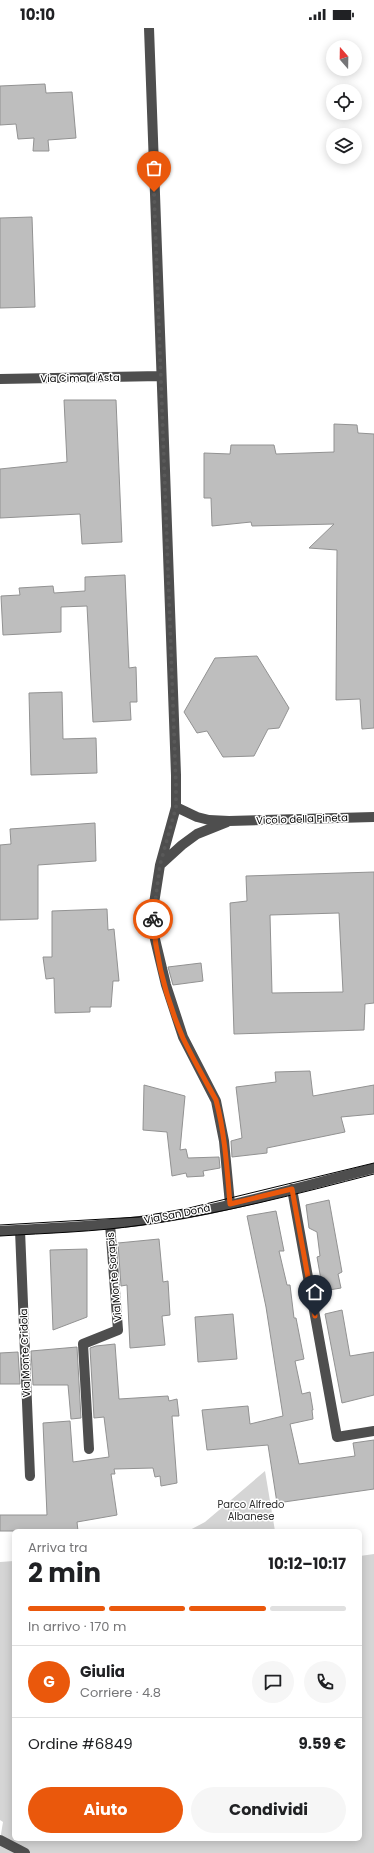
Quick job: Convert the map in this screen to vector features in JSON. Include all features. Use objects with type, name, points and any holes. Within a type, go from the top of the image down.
[{"type":"street","points":[[149,28],[176,807],[160,865],[152,914],[158,953],[166,985],[183,1037],[216,1100],[224,1141],[230,1204]]},
{"type":"street","name":"Via Cima d'Asta","points":[[0,379],[161,376]]},
{"type":"street","name":"Vicolo della Pineta","points":[[176,807],[190,812],[197,817],[209,820],[229,821],[374,817]]},
{"type":"street","name":"Vicolo della Pineta","points":[[160,865],[182,845],[197,834],[229,821]]},
{"type":"street","name":"Via San Donà","points":[[0,1231],[110,1224],[159,1218],[230,1204],[374,1168]]},
{"type":"street","points":[[292,1189],[337,1436],[374,1431]]},
{"type":"street","name":"Via Monte Sorapis","points":[[89,1449],[83,1344],[118,1330],[110,1224]]},
{"type":"street","name":"Via Monte Cridola","points":[[20,1230],[30,1476]]},
{"type":"street","points":[[0,1840],[25,1853]]},
{"type":"green space","name":"Parco Alfredo Albanese","points":[[265,1471],[275,1529],[192,1529],[205,1522]]},
{"type":"green space","points":[[374,1554],[374,1853],[0,1853],[0,1840],[3,1822],[0,1820],[0,1562],[12,1561],[12,1841],[362,1841],[362,1556]]},
{"type":"building","points":[[45,84],[46,93],[72,92],[76,138],[48,140],[49,151],[33,151],[34,138],[18,139],[16,124],[0,125],[0,86]]},
{"type":"building","points":[[32,217],[35,307],[0,308],[0,218]]},
{"type":"building","points":[[64,400],[116,400],[122,542],[82,544],[80,514],[0,518],[0,469],[67,462]]},
{"type":"building","points":[[334,424],[357,425],[358,433],[374,434],[374,728],[362,729],[360,699],[336,700],[337,550],[309,548],[334,524],[252,526],[251,522],[212,526],[211,498],[204,498],[204,453],[230,454],[231,445],[274,445],[276,454],[334,452]]},
{"type":"building","points":[[125,575],[129,668],[136,667],[137,702],[130,702],[131,720],[93,722],[87,606],[61,607],[61,632],[3,635],[1,596],[20,595],[19,588],[53,586],[54,593],[85,591],[85,577]]},
{"type":"building","points":[[257,656],[289,708],[279,728],[268,729],[254,756],[223,757],[207,731],[197,733],[184,712],[215,658]]},
{"type":"building","points":[[62,692],[63,739],[96,738],[97,773],[31,775],[29,693]]},
{"type":"building","points":[[95,823],[96,861],[38,865],[38,919],[0,920],[0,845],[11,844],[10,829]]},
{"type":"building","points":[[374,872],[374,1003],[365,1004],[364,1030],[234,1034],[230,903],[247,901],[246,876]],"holes":[[[339,913],[343,992],[272,993],[270,915]]]},
{"type":"building","points":[[107,909],[108,930],[114,929],[119,981],[113,981],[111,1007],[90,1007],[90,1012],[55,1013],[54,978],[46,979],[43,957],[52,957],[52,911]]},
{"type":"building","points":[[201,963],[203,981],[173,985],[168,967]]},
{"type":"building","points":[[310,1071],[313,1096],[374,1085],[374,1114],[341,1117],[345,1132],[267,1148],[267,1153],[232,1157],[231,1141],[242,1138],[236,1087],[276,1082],[275,1072]]},
{"type":"building","points":[[144,1085],[185,1096],[180,1150],[186,1149],[188,1158],[219,1157],[220,1168],[203,1171],[204,1176],[187,1177],[186,1173],[172,1176],[167,1132],[143,1130]]},
{"type":"building","points":[[329,1200],[342,1272],[338,1274],[341,1288],[323,1291],[317,1257],[320,1256],[317,1232],[309,1228],[306,1205]]},
{"type":"building","points":[[276,1211],[284,1251],[279,1251],[287,1285],[290,1285],[294,1318],[296,1318],[304,1359],[295,1361],[302,1394],[310,1392],[313,1410],[313,1419],[290,1424],[299,1464],[355,1456],[353,1443],[374,1440],[374,1489],[277,1503],[268,1445],[207,1450],[202,1410],[248,1406],[250,1424],[283,1416],[266,1307],[247,1216]]},
{"type":"building","points":[[159,1239],[163,1282],[168,1281],[170,1315],[162,1316],[165,1345],[130,1348],[127,1285],[121,1286],[118,1243]]},
{"type":"building","points":[[87,1249],[87,1317],[53,1330],[50,1250]]},
{"type":"building","points":[[342,1310],[350,1356],[374,1352],[374,1395],[342,1403],[325,1314]]},
{"type":"building","points":[[233,1314],[237,1359],[198,1362],[195,1317]]},
{"type":"building","points":[[115,1344],[119,1399],[168,1396],[169,1401],[177,1399],[179,1416],[172,1416],[177,1483],[161,1486],[160,1476],[155,1477],[153,1468],[114,1469],[115,1474],[111,1474],[117,1515],[77,1522],[78,1529],[12,1529],[12,1531],[0,1531],[0,1515],[47,1515],[43,1423],[70,1421],[73,1462],[109,1457],[104,1417],[94,1418],[90,1348]]},
{"type":"building","points":[[77,1347],[81,1418],[71,1419],[68,1385],[33,1385],[31,1351]]},
{"type":"building","points":[[18,1352],[20,1384],[0,1384],[0,1353]]},
{"type":"tram line","points":[[0,1225],[139,1217],[189,1208],[374,1163]]},
{"type":"tram line","points":[[0,1236],[71,1232],[142,1225],[259,1203],[374,1174]]},
{"type":"way so far","points":[[153,919],[152,914],[154,897],[160,865],[176,807],[176,759],[154,192]]},
{"type":"route","points":[[153,919],[154,935],[159,959],[183,1037],[216,1100],[221,1119],[224,1141],[230,1204],[292,1189],[315,1316]]}]
